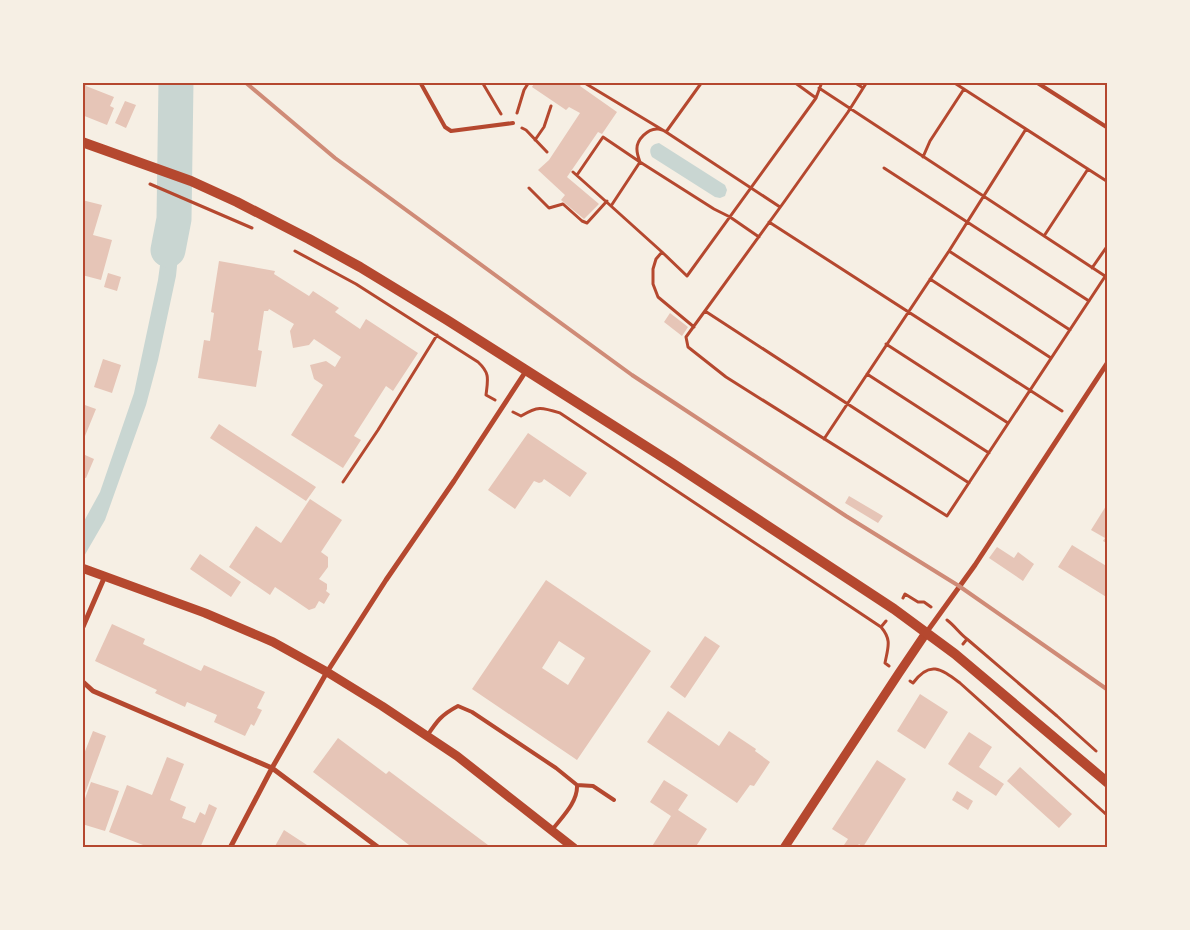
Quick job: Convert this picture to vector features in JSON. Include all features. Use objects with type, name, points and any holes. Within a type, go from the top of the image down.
[{"type":"main road","points":[[82,142],[191,181],[237,202],[309,238],[447,320],[672,463],[894,609],[982,677],[1108,783]]},
{"type":"street","points":[[784,848],[893,681],[975,565],[1108,362]]},
{"type":"street","points":[[230,848],[272,768],[327,672],[386,580],[526,371]]},
{"type":"street","points":[[86,569],[205,612],[273,642],[327,672],[457,756],[574,848]]},
{"type":"street","points":[[82,629],[105,576]]},
{"type":"street","points":[[82,681],[93,692],[272,768],[379,848]]},
{"type":"lane","points":[[420,82],[445,127],[450,132],[513,123]]},
{"type":"lane","points":[[1036,82],[1108,128]]},
{"type":"lane","points":[[427,736],[446,712],[458,706],[472,712],[556,768],[577,785],[593,786],[614,800]]},
{"type":"lane","points":[[552,830],[574,800],[577,785]]},
{"type":"path","points":[[482,82],[507,124]]},
{"type":"path","points":[[529,82],[524,90],[513,123],[526,130],[547,152]]},
{"type":"path","points":[[583,82],[666,132],[780,207]]},
{"type":"path","points":[[666,132],[702,82]]},
{"type":"path","points":[[794,82],[816,98]]},
{"type":"path","points":[[573,172],[687,276],[816,98],[822,82]]},
{"type":"path","points":[[854,82],[863,88]]},
{"type":"path","points":[[819,88],[850,108],[1092,268],[1106,274],[947,516],[726,377],[688,347],[686,337],[759,237],[850,108],[867,82]]},
{"type":"path","points":[[953,82],[1108,182]]},
{"type":"path","points":[[923,157],[930,141],[964,89]]},
{"type":"path","points":[[535,140],[544,127],[551,106]]},
{"type":"path","points":[[612,206],[640,162],[637,144],[642,137],[650,130],[659,129],[666,132]]},
{"type":"path","points":[[824,439],[949,251],[1026,129]]},
{"type":"path","points":[[577,176],[603,137],[759,237]]},
{"type":"path","points":[[884,168],[1089,301]]},
{"type":"path","points":[[1044,236],[1088,169]]},
{"type":"path","points":[[155,186],[259,231]]},
{"type":"path","points":[[529,188],[548,208],[562,204],[587,223],[606,202]]},
{"type":"path","points":[[769,222],[1071,417]]},
{"type":"path","points":[[1092,268],[1108,245]]},
{"type":"path","points":[[292,248],[356,284],[467,354],[485,368],[488,381],[486,395],[521,416],[533,409],[545,409],[560,413],[881,627]]},
{"type":"path","points":[[949,251],[1070,330]]},
{"type":"path","points":[[662,252],[656,259],[653,269],[653,284],[658,297],[694,327]]},
{"type":"path","points":[[930,279],[1051,358]]},
{"type":"path","points":[[705,311],[969,483]]},
{"type":"path","points":[[343,482],[447,320]]},
{"type":"path","points":[[886,344],[1008,423]]},
{"type":"path","points":[[866,374],[989,453]]},
{"type":"path","points":[[967,639],[1100,755]]},
{"type":"path","points":[[943,670],[1108,816]]},
{"type":"shaded area","points":[[659,143],[725,185],[727,190],[725,196],[715,197],[652,157],[651,148]]},
{"type":"shaded area","points":[[169,199],[183,206],[176,276],[158,360],[146,405],[105,520],[83,558],[83,523],[100,492],[134,393],[158,280]]},
{"type":"building","points":[[82,82],[88,82],[86,86],[114,97],[110,106],[114,108],[107,125],[82,115]]},
{"type":"building","points":[[535,82],[583,82],[580,86],[617,112],[602,134],[598,132],[567,177],[599,204],[584,219],[561,200],[565,195],[538,170],[549,160],[580,113],[569,107],[566,110],[532,87]]},
{"type":"building","points":[[125,101],[136,105],[126,128],[115,123]]},
{"type":"building","points":[[82,200],[102,205],[93,235],[112,240],[101,280],[82,275]]},
{"type":"building","points":[[219,261],[275,271],[274,274],[309,296],[313,291],[339,308],[335,312],[360,329],[366,319],[418,353],[393,391],[386,386],[354,436],[361,440],[343,468],[291,435],[323,385],[314,379],[310,365],[326,361],[335,367],[341,357],[314,339],[309,345],[293,348],[290,331],[294,324],[269,309],[264,311],[258,350],[262,351],[256,387],[198,378],[204,340],[210,341],[214,313],[211,312]]},
{"type":"building","points":[[108,273],[121,277],[117,291],[104,287]]},
{"type":"building","points":[[670,313],[688,327],[682,336],[664,322]]},
{"type":"building","points":[[103,359],[121,365],[112,393],[94,387]]},
{"type":"building","points":[[82,404],[96,409],[85,436],[82,435]]},
{"type":"building","points":[[219,424],[316,487],[306,501],[210,438]]},
{"type":"building","points":[[528,433],[587,473],[570,497],[544,479],[539,483],[534,481],[515,509],[488,490]]},
{"type":"building","points":[[85,455],[94,459],[86,478],[82,477],[82,461]]},
{"type":"building","points":[[849,496],[883,516],[878,523],[845,503]]},
{"type":"building","points":[[310,499],[342,520],[321,552],[328,557],[328,567],[319,579],[327,584],[326,591],[330,594],[324,604],[319,601],[315,608],[309,610],[275,587],[270,595],[229,567],[256,526],[281,543]]},
{"type":"building","points":[[1106,506],[1108,507],[1108,544],[1103,541],[1105,538],[1091,530]]},
{"type":"building","points":[[1072,545],[1108,567],[1108,598],[1058,567]]},
{"type":"building","points":[[997,547],[1014,558],[1018,552],[1034,564],[1023,581],[989,558]]},
{"type":"building","points":[[200,554],[241,582],[231,597],[190,569]]},
{"type":"building","points":[[546,580],[651,651],[577,760],[472,689]],"holes":[[[559,641],[585,658],[568,685],[542,668]]]},
{"type":"building","points":[[112,624],[145,639],[143,644],[201,671],[204,665],[265,692],[257,708],[262,710],[254,726],[251,724],[245,736],[214,722],[217,715],[187,702],[185,707],[155,693],[157,690],[95,661]]},
{"type":"building","points":[[705,636],[720,646],[685,698],[670,687]]},
{"type":"building","points":[[920,694],[948,712],[925,749],[897,731]]},
{"type":"building","points":[[668,711],[719,746],[729,731],[756,749],[755,751],[770,762],[754,786],[750,785],[737,803],[647,742]]},
{"type":"building","points":[[93,731],[106,736],[83,799],[82,759]]},
{"type":"building","points":[[969,732],[992,747],[979,767],[1004,784],[996,796],[948,764]]},
{"type":"building","points":[[338,738],[386,774],[389,771],[492,848],[413,848],[313,772]]},
{"type":"building","points":[[167,757],[184,764],[170,800],[186,807],[182,818],[195,823],[200,812],[205,815],[209,804],[217,808],[200,848],[151,848],[109,832],[127,785],[152,795]]},
{"type":"building","points":[[877,760],[906,779],[863,847],[859,844],[856,848],[842,848],[848,839],[832,829]]},
{"type":"building","points":[[1020,767],[1072,814],[1059,828],[1007,781]]},
{"type":"building","points":[[664,780],[688,795],[678,810],[707,829],[695,848],[651,848],[671,816],[650,802]]},
{"type":"building","points":[[91,782],[119,791],[105,831],[82,824],[82,807]]},
{"type":"building","points":[[957,791],[973,801],[968,810],[952,800]]},
{"type":"building","points":[[284,830],[307,845],[306,848],[274,848]]},
{"type":"waterway","points":[[168,250],[174,219],[176,82]]},
{"type":"railway","points":[[245,82],[335,158],[632,375],[846,516],[959,586],[1108,690]]}]
